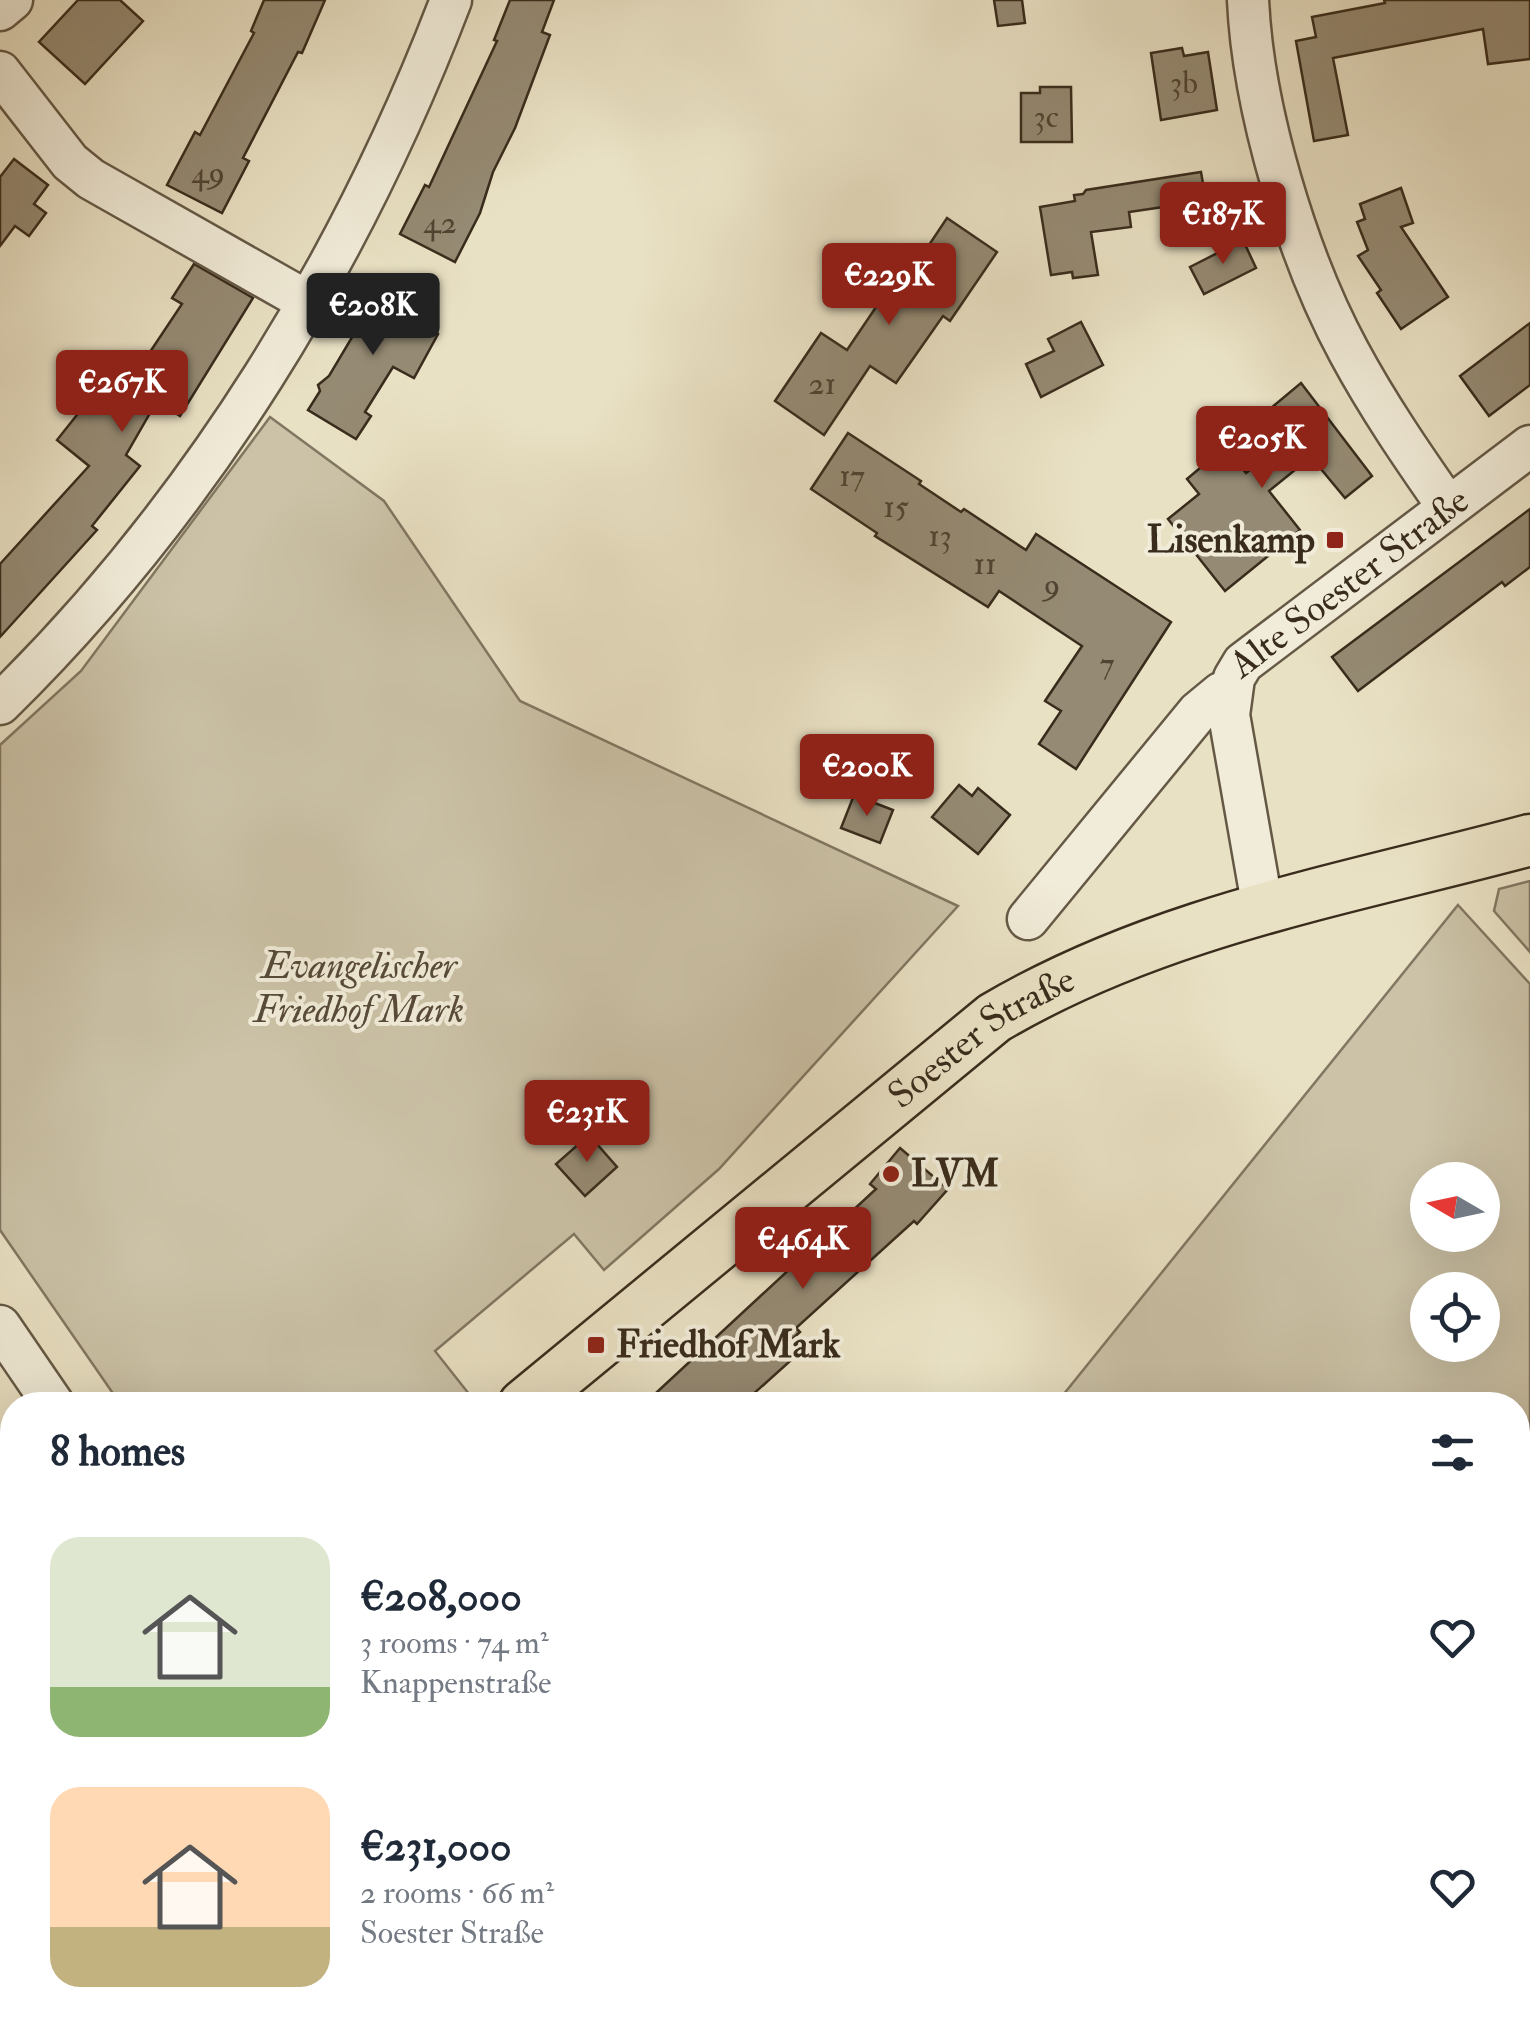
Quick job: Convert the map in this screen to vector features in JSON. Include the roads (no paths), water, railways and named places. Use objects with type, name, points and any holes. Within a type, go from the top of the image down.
[{"type":"main road","name":"Soester Straße","points":[[540,1392],[994,1018],[1044,989],[1111,958],[1263,909],[1530,840]]},
{"type":"street","points":[[0,10],[12,0]]},
{"type":"street","points":[[0,704],[58,648],[163,520],[253,395],[310,303],[417,89],[452,0]]},
{"type":"street","points":[[1248,0],[1264,122],[1308,262],[1347,350],[1388,420],[1448,507]]},
{"type":"street","points":[[0,72],[70,162],[90,179],[310,303]]},
{"type":"street","name":"Alte Soester Straße","points":[[1263,909],[1229,716],[1230,694],[1243,662],[1530,446]]},
{"type":"street","name":"Alte Soester Straße","points":[[1028,919],[1198,712],[1221,693],[1230,694]]},
{"type":"street","points":[[0,1326],[45,1392]]},
{"type":"place","name":"Lisenkamp","points":[[1335,540]]},
{"type":"place","name":"LVM","points":[[891,1174]]},
{"type":"place","name":"Friedhof Mark","points":[[596,1345]]},
{"type":"park label","name":"Evangelischer Friedhof Mark","points":[[359,988]]}]
